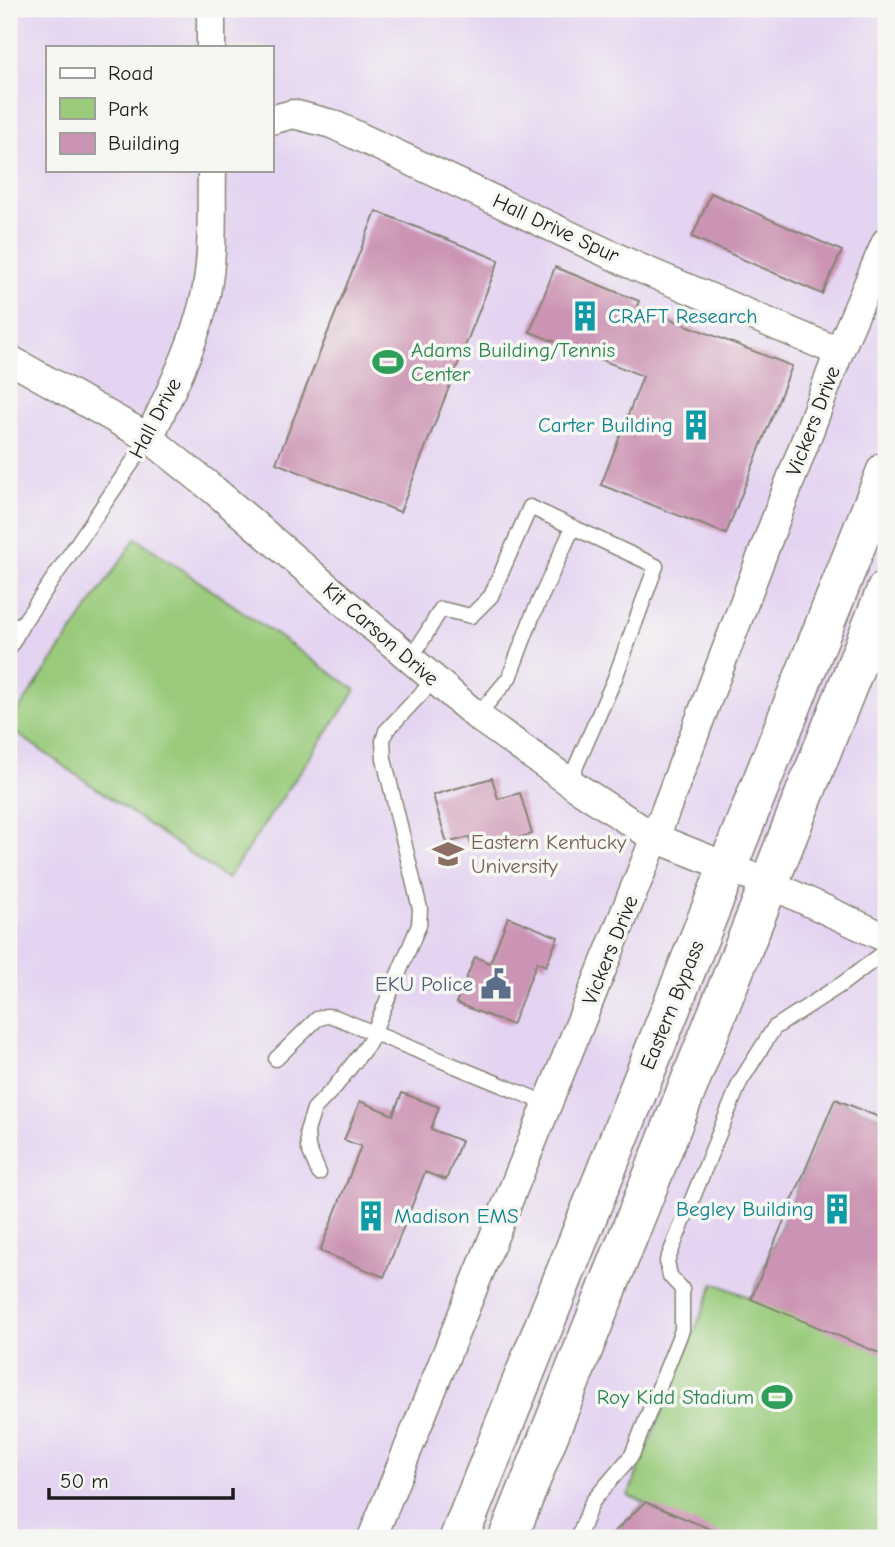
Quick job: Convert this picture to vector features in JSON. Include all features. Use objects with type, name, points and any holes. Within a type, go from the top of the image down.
[{"type":"main road","name":"Eastern Bypass","points":[[459,1538],[886,471]]},
{"type":"main road","points":[[508,1538],[886,590]]},
{"type":"street","points":[[211,9],[211,46]]},
{"type":"street","name":"Hall Drive Spur","points":[[273,119],[293,114],[332,124],[637,267],[839,352]]},
{"type":"street","name":"Hall Drive","points":[[149,438],[190,348],[202,308],[209,271],[212,172]]},
{"type":"street","name":"Vickers Drive","points":[[372,1538],[655,838],[839,352],[886,242]]},
{"type":"street","name":"Kit Carson Drive","points":[[9,359],[149,438],[255,524],[477,716],[569,782],[655,838],[768,883],[886,938]]},
{"type":"lane","name":"Hall Drive","points":[[9,649],[16,626],[149,438]]},
{"type":"lane","points":[[411,659],[441,609],[471,616],[491,596],[530,507],[656,566],[615,678],[569,782]]},
{"type":"lane","points":[[477,716],[509,678],[532,617],[573,527]]},
{"type":"lane","points":[[320,1173],[308,1147],[307,1131],[314,1109],[369,1043],[419,925],[420,909],[384,759],[383,741],[386,731],[434,680]]},
{"type":"lane","points":[[578,1538],[592,1502],[632,1455],[682,1330],[682,1289],[670,1276],[667,1261],[740,1082],[774,1028],[842,984],[886,951]]},
{"type":"lane","points":[[276,1059],[317,1019],[335,1017],[548,1104]]},
{"type":"shaded area","name":"Eastern Kentucky University","points":[[9,9],[886,9],[886,1538],[9,1538]]},
{"type":"green space","points":[[136,538],[356,690],[227,879],[9,728],[9,724]]},
{"type":"green space","name":"Roy Kidd Stadium","points":[[835,1099],[886,1120],[886,1538],[608,1538],[645,1502],[628,1496],[714,1283],[751,1298]]},
{"type":"building","points":[[711,193],[842,251],[822,294],[692,237]]},
{"type":"building","name":"Adams Building/Tennis Center","points":[[376,211],[499,260],[400,512],[276,463]]},
{"type":"building","name":"Carter Building","points":[[555,267],[639,301],[637,306],[792,366],[726,534],[601,485],[643,376],[530,332]]},
{"type":"building","points":[[492,778],[498,799],[520,793],[532,834],[473,851],[469,837],[447,843],[433,795]]},
{"type":"building","name":"EKU Police","points":[[508,917],[558,937],[546,966],[537,962],[512,1025],[456,1003],[475,957],[490,963]]},
{"type":"building","name":"Madison EMS","points":[[402,1093],[439,1107],[431,1129],[461,1141],[446,1180],[425,1172],[384,1277],[320,1251],[361,1146],[344,1140],[360,1101],[393,1115]]},
{"type":"building","name":"Begley Building","points":[[835,1099],[886,1120],[886,1356],[751,1299]]},
{"type":"building","points":[[645,1502],[732,1538],[608,1538]]},
{"type":"place","name":"CRAFT Research","points":[[585,316]]},
{"type":"place","name":"Adams Building/Tennis Center","points":[[388,362]]},
{"type":"place","name":"Carter Building","points":[[696,425]]},
{"type":"place","name":"Eastern Kentucky University","points":[[448,854]]},
{"type":"place","name":"EKU Police","points":[[496,984]]},
{"type":"place","name":"Begley Building","points":[[837,1209]]},
{"type":"place","name":"Madison EMS","points":[[371,1216]]},
{"type":"place","name":"Roy Kidd Stadium","points":[[777,1397]]}]
